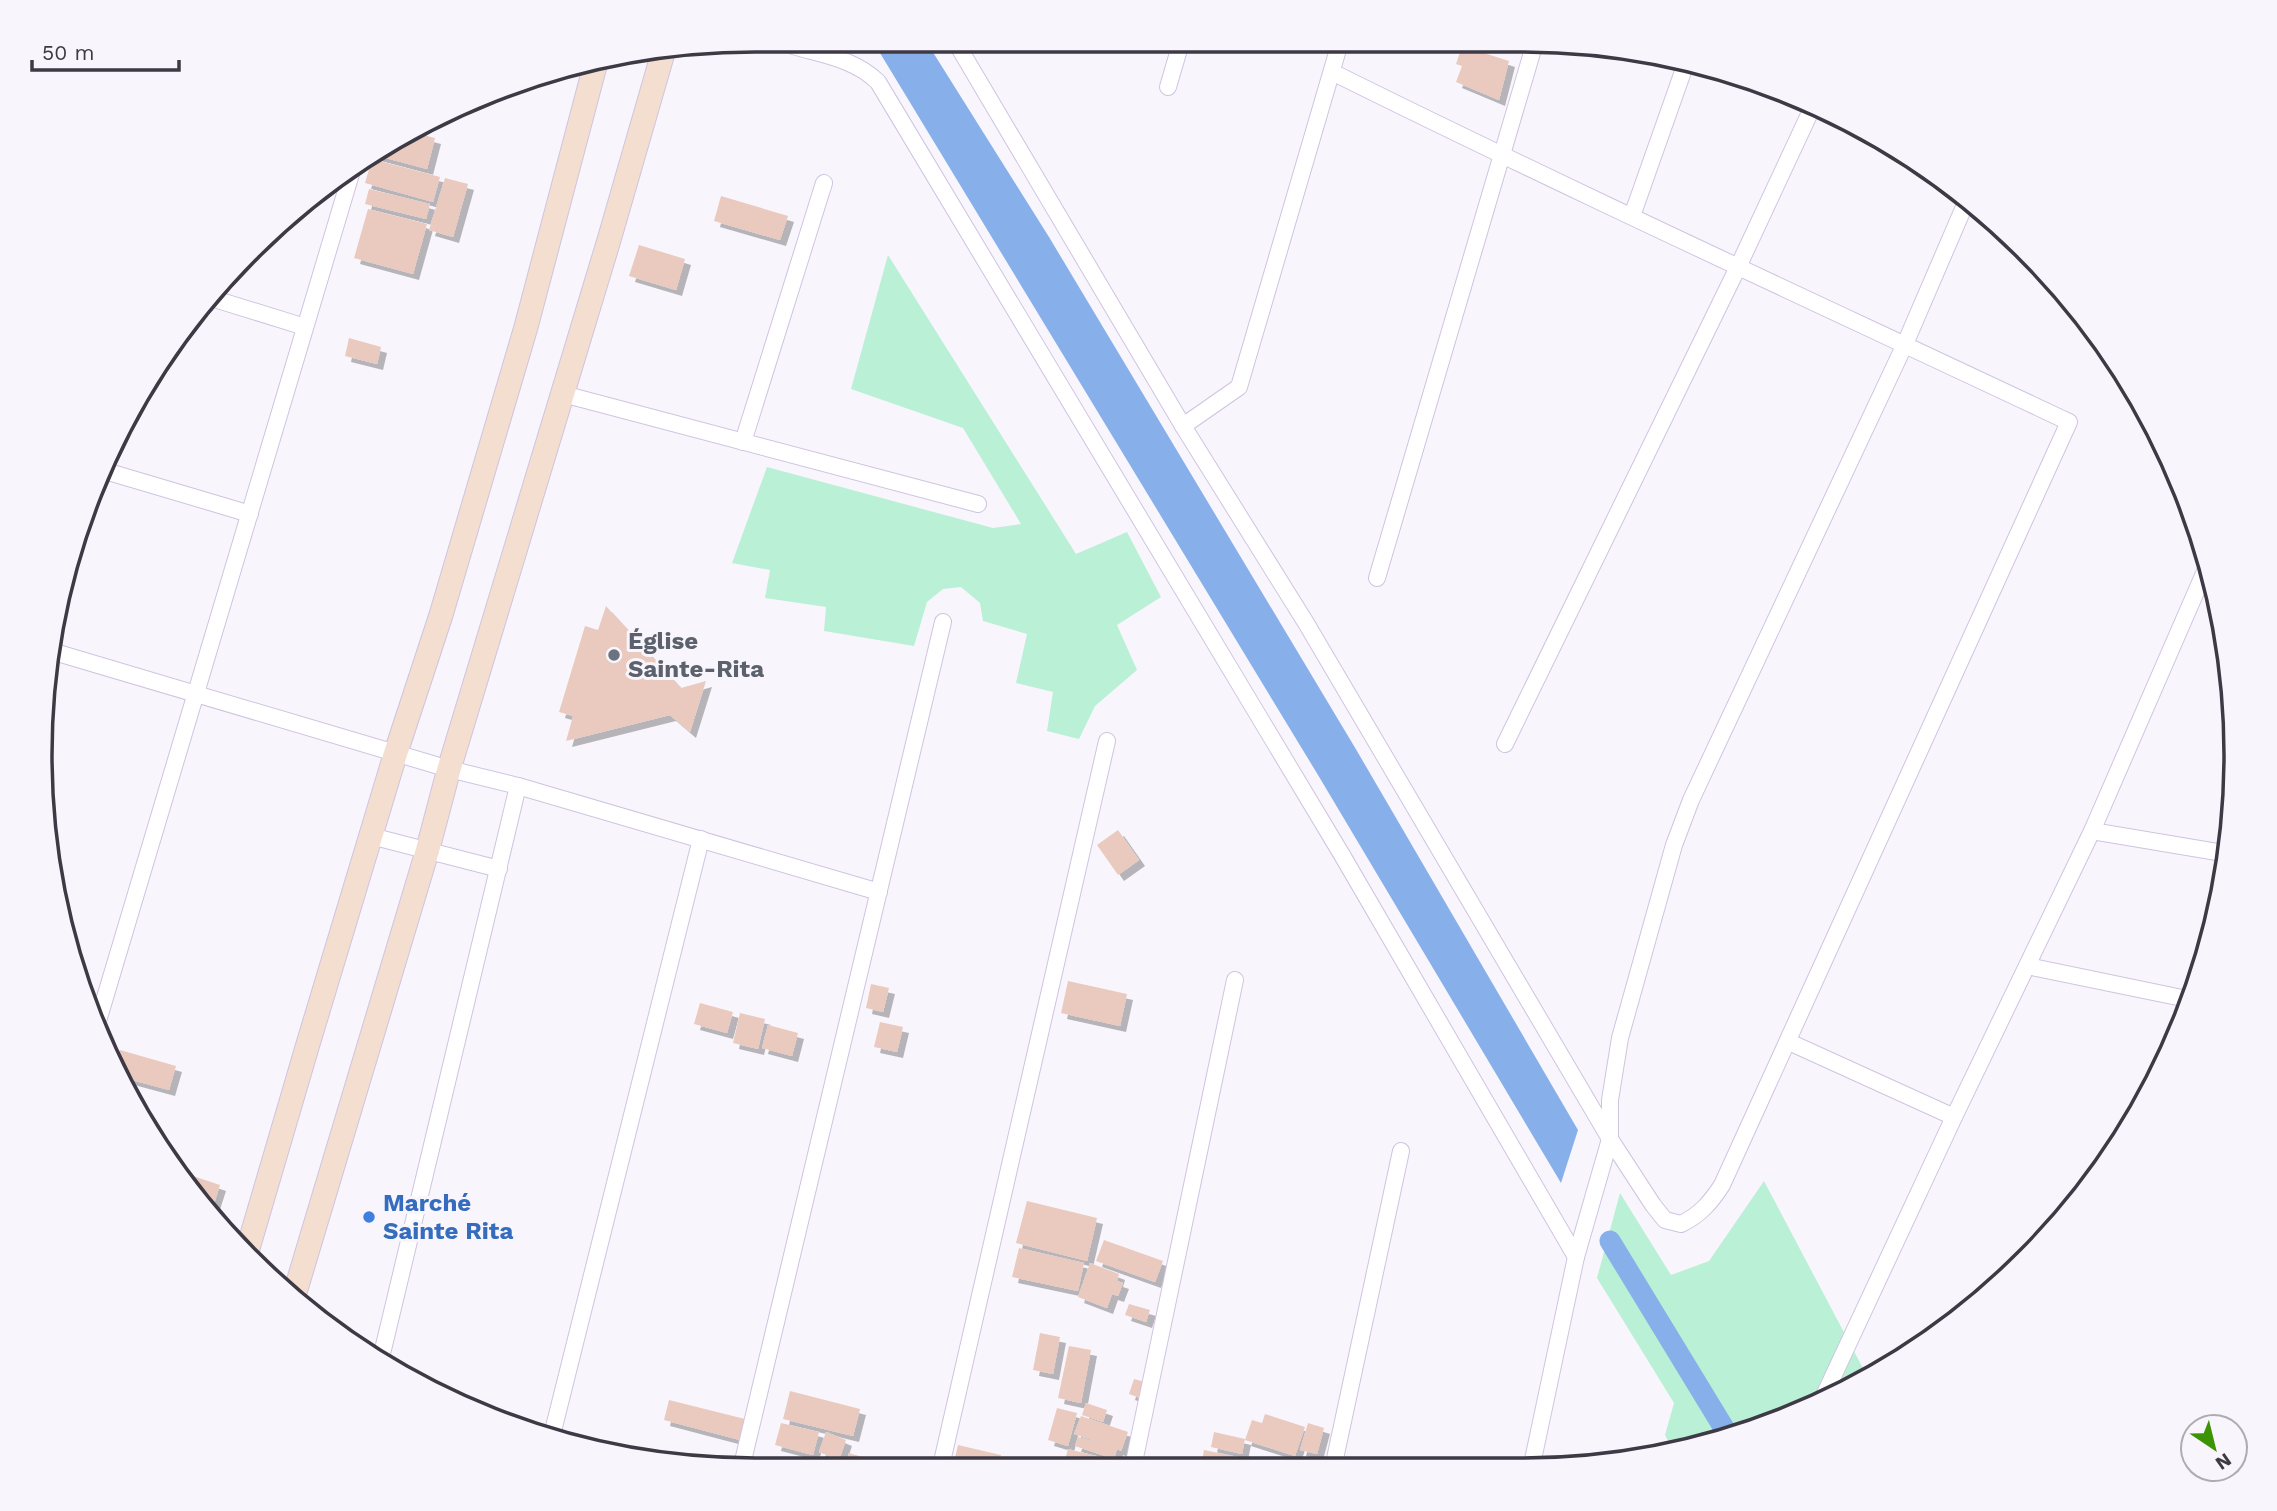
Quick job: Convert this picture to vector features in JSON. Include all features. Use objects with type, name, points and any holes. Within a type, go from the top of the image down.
[{"type":"street","points":[[814,52],[853,63],[867,71],[878,82],[1342,855],[1576,1256]]},
{"type":"street","points":[[962,52],[1183,426],[1306,623],[1610,1139],[1665,1220],[1682,1224],[1695,1217],[1710,1203],[1722,1185],[2069,422],[1500,155],[1332,72]]},
{"type":"street","points":[[1168,87],[1178,52]]},
{"type":"street","points":[[1183,426],[1240,387],[1337,52]]},
{"type":"street","points":[[1377,578],[1532,52]]},
{"type":"street","points":[[296,1288],[661,59]]},
{"type":"street","points":[[1632,216],[1683,71]]},
{"type":"street","points":[[249,1244],[526,327],[593,72]]},
{"type":"street","points":[[1505,744],[1739,265],[1809,114]]},
{"type":"street","points":[[101,1011],[348,183]]},
{"type":"street","points":[[743,442],[824,183]]},
{"type":"street","points":[[1533,1458],[1576,1256],[1610,1139],[1610,1100],[1620,1038],[1674,845],[1691,800],[1905,344],[1963,209]]},
{"type":"street","points":[[220,301],[305,327]]},
{"type":"street","points":[[563,394],[978,504]]},
{"type":"street","points":[[112,473],[250,514]]},
{"type":"street","points":[[1828,1388],[2092,831],[2202,578]]},
{"type":"street","points":[[744,1458],[943,622]]},
{"type":"street","points":[[61,654],[879,892]]},
{"type":"street","points":[[944,1458],[1107,741]]},
{"type":"street","points":[[383,1351],[518,786]]},
{"type":"street","points":[[2092,831],[2217,853]]},
{"type":"street","points":[[371,836],[499,869]]},
{"type":"street","points":[[554,1429],[701,839]]},
{"type":"street","points":[[2027,965],[2181,998]]},
{"type":"street","points":[[1135,1458],[1235,980]]},
{"type":"street","points":[[1789,1042],[1954,1117]]},
{"type":"street","points":[[1335,1458],[1401,1151]]},
{"type":"green space","points":[[888,255],[1076,554],[1127,532],[1161,597],[1117,625],[1137,670],[1095,706],[1079,739],[1047,731],[1053,692],[1016,683],[1027,634],[983,621],[980,603],[961,587],[943,589],[927,602],[914,646],[824,631],[826,607],[765,598],[770,570],[732,563],[767,467],[993,528],[1021,524],[963,428],[851,389]]},
{"type":"green space","points":[[1764,1181],[1863,1369],[1791,1405],[1703,1435],[1669,1443],[1665,1435],[1674,1403],[1597,1278],[1620,1193],[1671,1275],[1709,1261]]},
{"type":"water","points":[[877,52],[933,52],[1049,237],[1357,751],[1578,1130],[1561,1183],[1318,775],[880,53]]},
{"type":"building","points":[[1460,52],[1481,52],[1509,61],[1499,100],[1456,82],[1462,66],[1456,64]]},
{"type":"building","points":[[425,136],[435,138],[427,169],[386,158]]},
{"type":"building","points":[[381,161],[440,177],[433,202],[365,183],[369,168]]},
{"type":"building","points":[[445,178],[468,184],[453,237],[429,230]]},
{"type":"building","points":[[369,189],[430,204],[426,219],[365,204]]},
{"type":"building","points":[[721,196],[788,216],[780,240],[714,221]]},
{"type":"building","points":[[368,209],[427,224],[413,274],[354,258]]},
{"type":"building","points":[[639,245],[685,259],[676,290],[629,276]]},
{"type":"building","points":[[349,338],[381,347],[377,364],[345,356]]},
{"type":"building","name":"Église Sainte-Rita","points":[[606,606],[681,688],[706,681],[690,732],[670,715],[566,741],[573,716],[559,712],[585,626],[598,630]]},
{"type":"building","points":[[1118,830],[1139,860],[1118,875],[1097,845]]},
{"type":"building","points":[[1068,981],[1127,994],[1120,1026],[1061,1013]]},
{"type":"building","points":[[871,984],[889,988],[883,1012],[866,1008]]},
{"type":"building","points":[[700,1003],[733,1012],[727,1033],[694,1024]]},
{"type":"building","points":[[740,1013],[765,1019],[758,1049],[733,1043]]},
{"type":"building","points":[[880,1022],[903,1027],[897,1052],[874,1047]]},
{"type":"building","points":[[768,1025],[798,1033],[792,1056],[762,1048]]},
{"type":"building","points":[[120,1050],[176,1066],[169,1090],[133,1080]]},
{"type":"building","points":[[193,1176],[220,1185],[214,1203]]},
{"type":"building","points":[[1027,1201],[1097,1218],[1087,1261],[1016,1243]]},
{"type":"building","points":[[1104,1240],[1163,1261],[1155,1282],[1096,1261]]},
{"type":"building","points":[[1019,1248],[1084,1263],[1078,1291],[1012,1277]]},
{"type":"building","points":[[1090,1263],[1119,1274],[1117,1281],[1123,1283],[1118,1296],[1112,1294],[1107,1308],[1078,1297]]},
{"type":"building","points":[[1129,1304],[1150,1310],[1146,1322],[1125,1315]]},
{"type":"building","points":[[1040,1333],[1060,1337],[1053,1374],[1033,1370]]},
{"type":"building","points":[[1069,1346],[1091,1350],[1081,1403],[1058,1398]]},
{"type":"building","points":[[1134,1379],[1145,1382],[1140,1398],[1129,1394]]},
{"type":"building","points":[[790,1391],[860,1409],[853,1436],[783,1419]]},
{"type":"building","points":[[669,1400],[745,1419],[740,1440],[664,1420]]},
{"type":"building","points":[[1086,1403],[1107,1410],[1103,1422],[1082,1415]]},
{"type":"building","points":[[1057,1408],[1077,1413],[1068,1446],[1048,1440]]},
{"type":"building","points":[[1265,1414],[1305,1427],[1295,1456],[1245,1440],[1252,1420],[1262,1423]]},
{"type":"building","points":[[1081,1416],[1128,1432],[1121,1451],[1117,1449],[1114,1458],[1075,1446],[1078,1437],[1109,1446],[1074,1434]]},
{"type":"building","points":[[781,1423],[819,1432],[813,1455],[775,1445]]},
{"type":"building","points":[[1308,1423],[1324,1428],[1317,1454],[1300,1450]]},
{"type":"building","points":[[826,1432],[846,1440],[840,1458],[819,1452]]},
{"type":"building","points":[[1214,1432],[1245,1439],[1242,1454],[1211,1447]]},
{"type":"building","points":[[958,1445],[1001,1455],[1000,1458],[955,1458]]},
{"type":"building","points":[[1068,1449],[1104,1458],[1066,1458]]},
{"type":"building","points":[[1204,1450],[1238,1457],[1238,1458],[1203,1458]]},
{"type":"building","points":[[849,1453],[866,1458],[848,1458]]},
{"type":"waterway","points":[[1610,1241],[1724,1428]]},
{"type":"place","name":"Église Sainte-Rita","points":[[614,655]]},
{"type":"place","name":"Marché Sainte Rita","points":[[369,1217]]}]
